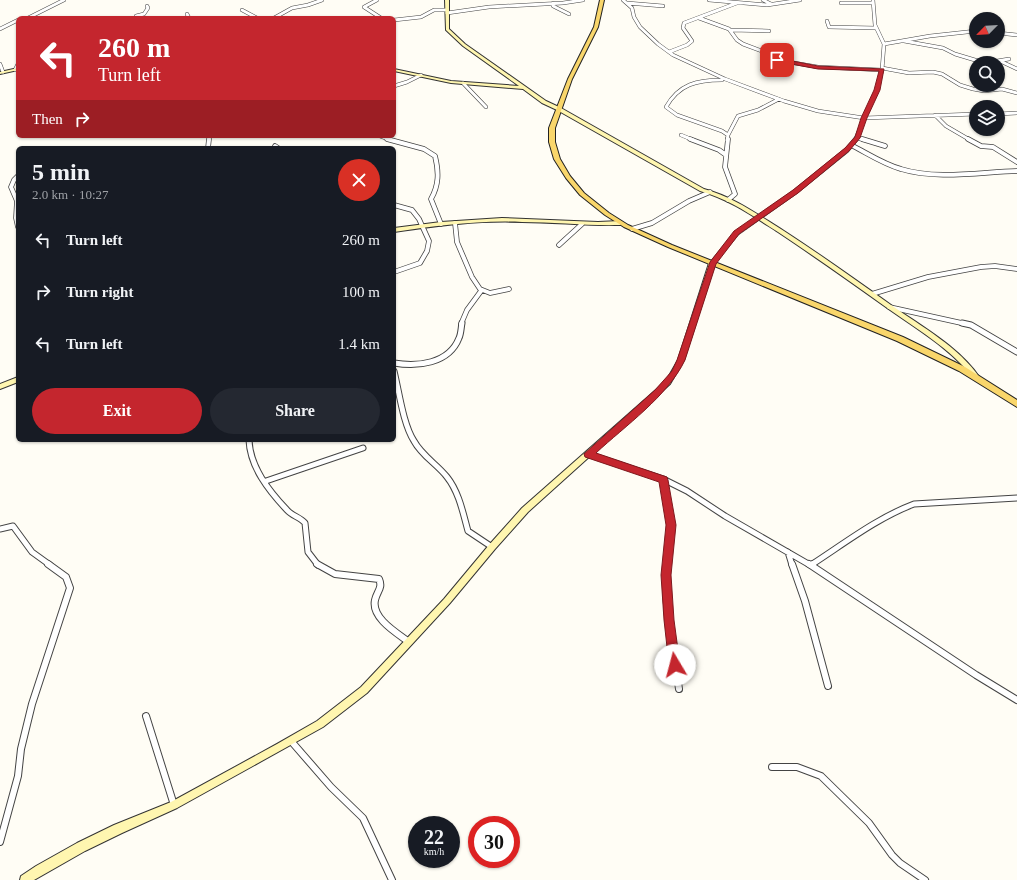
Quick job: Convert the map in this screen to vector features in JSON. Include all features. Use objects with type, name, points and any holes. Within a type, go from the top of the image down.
[{"type":"main road","points":[[602,0],[596,27],[570,80],[554,120],[551,135],[557,159],[568,178],[582,194],[620,223],[632,229],[670,246],[900,339],[937,356],[977,378],[1017,404]]},
{"type":"street","points":[[32,16],[64,0]]},
{"type":"street","points":[[278,16],[292,8],[308,6],[322,0]]},
{"type":"street","points":[[377,0],[364,7],[378,16]]},
{"type":"street","points":[[448,0],[447,29],[452,35],[523,88],[544,102],[702,190],[728,200],[759,216],[872,294],[953,353],[977,378]]},
{"type":"street","points":[[396,20],[421,17],[434,10],[447,12],[583,0]]},
{"type":"street","points":[[623,0],[632,8],[634,17],[640,27],[669,52],[694,66],[725,80],[779,99],[818,111],[864,118],[969,114]]},
{"type":"street","points":[[709,0],[771,5],[800,0]]},
{"type":"street","points":[[763,0],[772,4],[771,5]]},
{"type":"street","points":[[669,52],[691,42],[692,40],[684,29],[684,25],[687,22],[737,2]]},
{"type":"street","points":[[25,880],[40,870],[112,832],[174,805],[320,724],[364,690],[447,601],[492,547],[545,491],[658,392],[675,372],[681,360],[712,263],[737,233],[795,192],[851,145],[857,138],[864,118],[877,90],[882,69],[884,44],[876,28],[873,2],[841,3]]},
{"type":"street","points":[[552,3],[553,6],[569,14]]},
{"type":"street","points":[[626,3],[663,6]]},
{"type":"street","points":[[546,4],[548,8]]},
{"type":"street","points":[[136,16],[144,14],[148,8],[147,6]]},
{"type":"street","points":[[242,10],[253,16]]},
{"type":"street","points":[[699,18],[730,30],[769,32]]},
{"type":"street","points":[[0,29],[16,21]]},
{"type":"street","points":[[827,21],[829,26],[836,28],[876,28]]},
{"type":"street","points":[[730,30],[737,40],[743,44],[766,53],[777,60],[818,68],[882,69],[909,73],[933,72],[942,74],[955,83],[973,89],[989,91],[1002,89],[1017,93]]},
{"type":"street","points":[[884,44],[930,36],[969,32]]},
{"type":"street","points":[[1005,34],[1017,35]]},
{"type":"street","points":[[904,41],[916,45],[940,46],[956,55],[969,58]]},
{"type":"street","points":[[1005,60],[1009,59]]},
{"type":"street","points":[[762,70],[777,60]]},
{"type":"street","points":[[0,64],[2,66],[1,72],[16,69]]},
{"type":"street","points":[[1005,64],[1017,69]]},
{"type":"street","points":[[396,70],[463,83],[523,88]]},
{"type":"street","points":[[396,85],[421,75]]},
{"type":"street","points":[[725,80],[706,80],[686,85],[671,98],[666,107],[674,113],[706,124],[728,135]]},
{"type":"street","points":[[463,83],[486,107]]},
{"type":"street","points":[[728,200],[735,194],[725,170],[724,162],[728,135],[734,128],[738,116],[758,110],[779,99]]},
{"type":"street","points":[[1005,114],[1017,113]]},
{"type":"street","points":[[935,115],[946,126],[958,134],[981,146],[993,147],[1017,162]]},
{"type":"street","points":[[681,135],[723,152],[726,155]]},
{"type":"street","points":[[384,138],[397,144],[421,147],[435,156],[438,168],[439,184],[431,199],[441,224]]},
{"type":"street","points":[[857,138],[885,146]]},
{"type":"street","points":[[851,145],[902,169],[923,172],[956,173],[1017,171]]},
{"type":"street","points":[[16,178],[13,180],[11,188],[16,198]]},
{"type":"street","points":[[632,229],[656,221],[684,204],[710,192]]},
{"type":"street","points":[[396,205],[412,210],[419,220],[429,241],[422,261],[419,264],[396,271]]},
{"type":"street","points":[[16,209],[16,221]]},
{"type":"street","points":[[396,230],[441,224],[522,220],[582,224],[620,223]]},
{"type":"street","points":[[455,223],[457,242],[472,277],[481,291],[490,293],[509,289]]},
{"type":"street","points":[[559,245],[582,224]]},
{"type":"street","points":[[872,294],[928,277],[981,267],[995,266],[1017,269]]},
{"type":"street","points":[[396,363],[420,365],[436,360],[446,354],[458,339],[464,314],[472,306],[481,291]]},
{"type":"street","points":[[889,307],[971,325],[1017,352]]},
{"type":"street","points":[[396,379],[409,432],[414,442],[424,455],[446,476],[451,483],[460,502],[468,531],[492,547]]},
{"type":"street","points":[[0,386],[16,380]]},
{"type":"street","points":[[249,442],[248,451],[251,459],[266,481],[288,511],[304,521],[306,525],[307,550],[310,556],[328,571],[342,576],[352,578],[374,577],[379,579],[381,588],[375,600],[377,613],[409,642]]},
{"type":"street","points":[[266,481],[363,448]]},
{"type":"street","points":[[588,454],[663,480],[686,491],[725,516],[812,564],[976,675],[1017,700]]},
{"type":"street","points":[[663,480],[671,525],[666,575],[669,620],[679,689]]},
{"type":"street","points":[[812,564],[839,548],[855,535],[903,508],[914,504],[1017,498]]},
{"type":"street","points":[[0,529],[13,526],[30,550],[67,577],[70,588],[32,704],[21,749],[18,776],[0,842]]},
{"type":"street","points":[[788,552],[805,602],[828,686]]},
{"type":"street","points":[[146,716],[174,805]]},
{"type":"street","points":[[291,741],[331,787],[363,818],[384,866],[392,880]]},
{"type":"street","points":[[772,767],[786,765],[799,767],[813,771],[821,776],[870,823],[892,855],[925,880]]},
{"type":"route","points":[[675,665],[671,641],[666,575],[671,525],[663,480],[588,454],[658,392],[675,372],[681,360],[712,263],[737,233],[795,192],[847,150],[857,138],[862,128],[864,118],[877,90],[882,70],[818,68],[777,60]]}]
